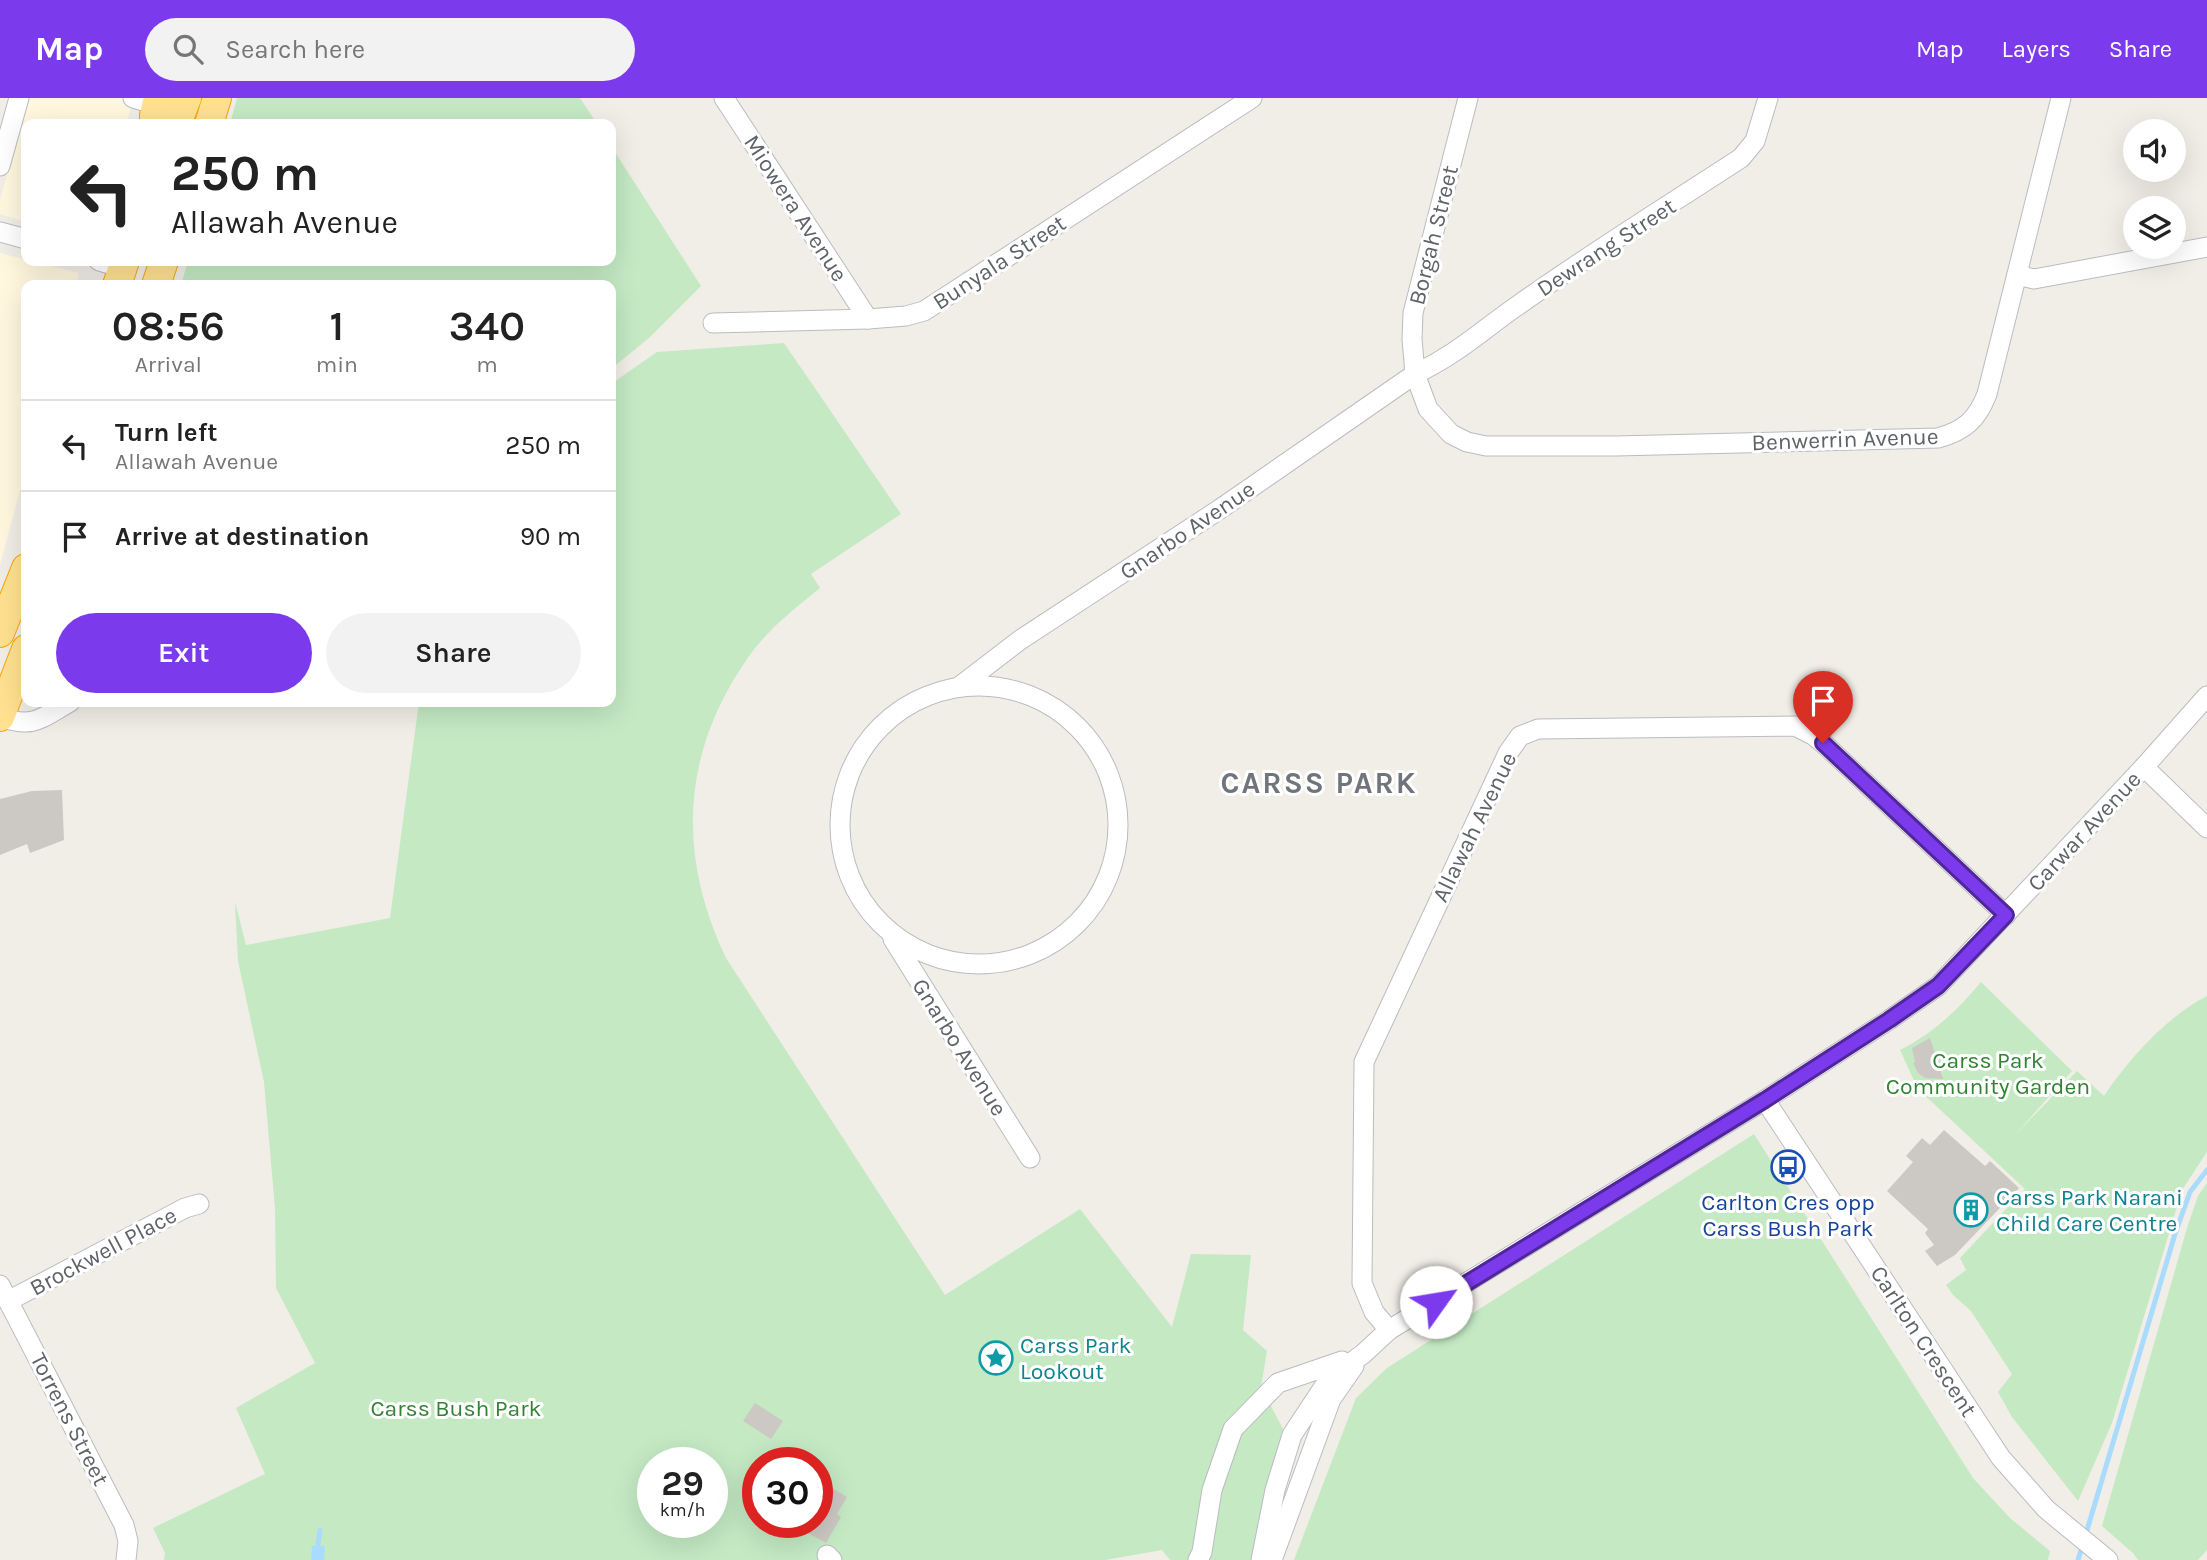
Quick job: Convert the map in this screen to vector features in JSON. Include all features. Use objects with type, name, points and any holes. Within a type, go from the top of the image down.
[{"type":"highway","points":[[179,119],[187,98]]},
{"type":"highway","points":[[211,119],[217,98]]},
{"type":"highway","points":[[0,633],[21,580]]},
{"type":"highway","points":[[0,717],[21,662]]},
{"type":"street","points":[[0,166],[19,98]]},
{"type":"street","name":"Miowera Avenue","points":[[724,98],[868,318]]},
{"type":"street","name":"Bunyala Street","points":[[713,323],[906,316],[924,311],[1252,98]]},
{"type":"street","name":"Borgah Street","points":[[1415,374],[1413,313],[1468,98]]},
{"type":"street","name":"Dewrang Street","points":[[1415,374],[1472,342],[1516,307],[1741,158],[1755,141],[1768,98]]},
{"type":"street","name":"Benwerrin Avenue","points":[[1415,374],[1428,409],[1439,423],[1451,434],[1467,442],[1486,446],[1616,446],[1938,438],[1963,429],[1972,422],[1982,405],[2062,98]]},
{"type":"street","points":[[0,232],[21,238]]},
{"type":"street","points":[[2017,275],[2034,278],[2207,247]]},
{"type":"street","name":"Gnarbo Avenue","points":[[960,686],[1020,640],[1220,509],[1415,374]]},
{"type":"street","name":"Gnarbo Avenue","points":[[890,935],[933,958],[955,963],[996,962],[1053,942],[1085,915],[1108,876],[1118,834],[1114,794],[1099,755],[1087,737],[1070,721],[1039,699],[998,687],[960,686],[940,689],[919,698],[897,712],[867,743],[853,767],[846,787],[840,828],[851,876],[863,898],[890,935],[1030,1158]]},
{"type":"street","name":"Carwar Avenue","points":[[1261,1560],[1275,1490],[1292,1435],[1329,1379],[1389,1331],[1765,1100],[1938,986],[2207,696]]},
{"type":"street","points":[[0,717],[24,724],[36,721],[61,707]]},
{"type":"street","name":"Allawah Avenue","points":[[1389,1331],[1374,1312],[1362,1283],[1364,1062],[1507,753],[1520,736],[1538,729],[1795,726],[1823,743],[2006,915]]},
{"type":"street","points":[[2144,767],[2207,828]]},
{"type":"street","name":"Carlton Crescent","points":[[1765,1100],[1995,1449],[2032,1493],[2105,1557]]},
{"type":"street","name":"Brockwell Place","points":[[4,1293],[185,1208],[199,1204]]},
{"type":"street","name":"Torrens Street","points":[[4,1293],[124,1525],[128,1541],[127,1558]]},
{"type":"street","points":[[1198,1560],[1202,1552],[1212,1490],[1233,1429],[1278,1383],[1363,1354]]},
{"type":"street","name":"Carwar Avenue","points":[[1272,1560],[1331,1399],[1363,1354]]},
{"type":"shaded area","points":[[29,98],[134,98],[128,119],[23,119]]},
{"type":"shaded area","points":[[21,126],[21,220],[0,214],[0,200]]},
{"type":"shaded area","points":[[0,253],[21,258],[21,266],[51,266],[79,273],[77,280],[21,280],[21,487],[0,565]]},
{"type":"green space","points":[[237,98],[580,98],[594,119],[231,119]]},
{"type":"green space","points":[[616,154],[701,286],[649,338],[616,365],[616,280],[182,280],[187,266],[616,266]]},
{"type":"green space","name":"Carss Bush Park","points":[[784,343],[901,514],[811,574],[820,588],[763,639],[725,695],[709,731],[698,768],[693,806],[699,881],[710,919],[726,958],[945,1295],[1080,1209],[1172,1327],[1191,1254],[1251,1255],[1243,1330],[1267,1351],[1261,1387],[1283,1429],[1252,1560],[1170,1560],[1162,1550],[1105,1560],[164,1560],[165,1553],[153,1528],[265,1474],[236,1408],[315,1363],[276,1288],[275,1208],[264,1082],[238,961],[235,902],[246,945],[390,918],[418,707],[616,707],[616,381],[657,352]]},
{"type":"green space","name":"Carss Park Community Garden","points":[[1981,982],[2072,1071],[2014,1136],[2077,1071],[2104,1096],[2125,1068],[2163,1027],[2207,996],[2207,1152],[2182,1190],[2112,1423],[2078,1501],[2012,1417],[1998,1392],[2012,1374],[1971,1311],[1946,1285],[1966,1270],[1960,1258],[2025,1189],[1918,1089],[1900,1050],[1923,1037],[1944,1020]]},
{"type":"green space","points":[[1754,1134],[1973,1478],[2010,1518],[2050,1551],[2048,1560],[1294,1560],[1356,1398],[1387,1368]]},
{"type":"green space","points":[[2207,1183],[2207,1550],[2198,1560],[2138,1560],[2102,1526],[2187,1228],[2198,1196]]},
{"type":"water","points":[[312,1546],[324,1546],[324,1560],[311,1560]]},
{"type":"building","points":[[62,790],[64,840],[30,853],[27,844],[0,855],[0,799],[32,791]]},
{"type":"building","points":[[1930,1038],[1943,1079],[1925,1078],[1918,1073],[1913,1063],[1912,1048]]},
{"type":"building","points":[[1944,1130],[1985,1166],[1990,1161],[2019,1188],[1955,1255],[1937,1266],[1925,1251],[1934,1245],[1925,1233],[1928,1229],[1887,1191],[1913,1162],[1906,1156],[1922,1138],[1930,1145]]},
{"type":"building","points":[[755,1403],[783,1421],[771,1439],[743,1421]]},
{"type":"building","points":[[833,1489],[847,1497],[837,1514],[841,1517],[833,1531]]},
{"type":"waterway","points":[[2085,1537],[2175,1234],[2190,1192],[2207,1170]]},
{"type":"waterway","points":[[316,1560],[320,1530]]},
{"type":"waterway","points":[[2078,1560],[2082,1547]]},
{"type":"place","name":"Carlton Cres opp Carss Bush Park","points":[[1788,1167]]},
{"type":"place","name":"Carss Park Narani Child Care Centre","points":[[1971,1210]]},
{"type":"place","name":"Carss Park Lookout","points":[[996,1358]]},
{"type":"district","name":"CARSS PARK","points":[[1319,783]]},
{"type":"route","points":[[1436,1302],[1765,1100],[1889,1020],[1938,986],[2006,915],[1823,743]]}]
